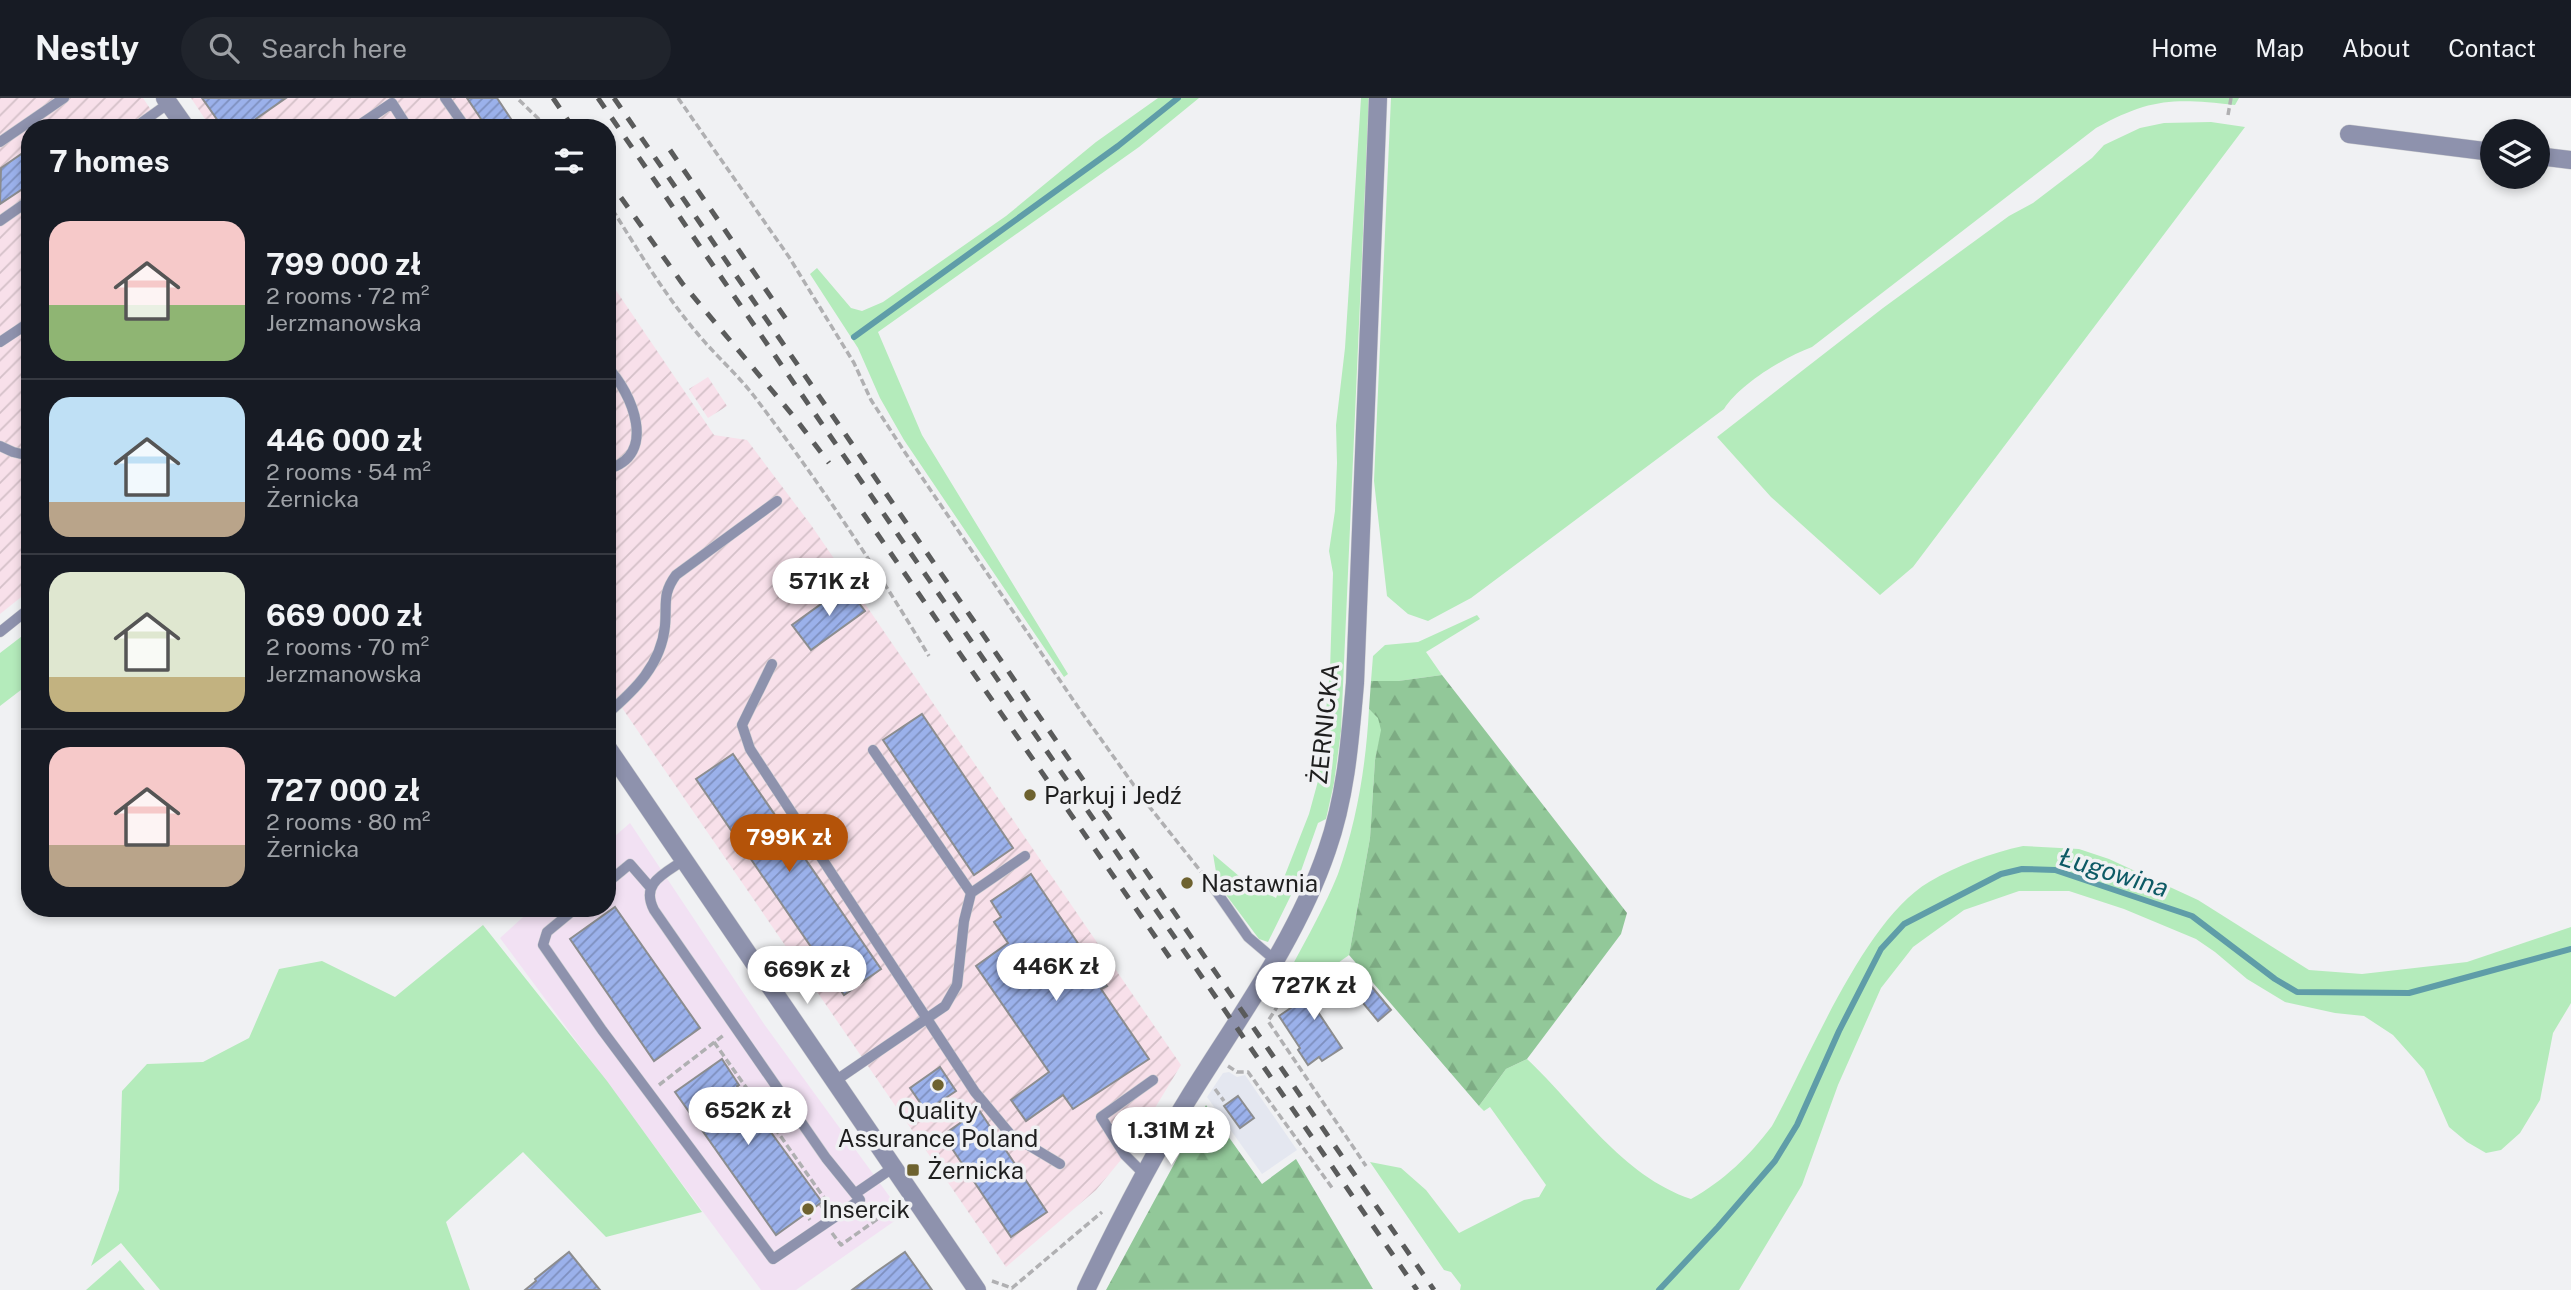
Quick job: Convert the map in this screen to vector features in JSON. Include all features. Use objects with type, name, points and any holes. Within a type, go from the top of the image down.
[{"type":"street","name":"ŻERNICKA","points":[[1086,1290],[1189,1097],[1275,960],[1315,884],[1338,812],[1348,761],[1356,653],[1378,98]]},
{"type":"street","points":[[167,101],[180,119]]},
{"type":"street","points":[[2349,134],[2480,150]]},
{"type":"street","points":[[2550,157],[2571,160]]},
{"type":"street","points":[[616,760],[894,1167],[981,1287]]},
{"type":"lane","points":[[445,98],[460,119]]},
{"type":"lane","points":[[33,119],[61,99]]},
{"type":"lane","points":[[145,119],[167,101]]},
{"type":"lane","points":[[368,119],[392,103],[402,119]]},
{"type":"lane","points":[[0,142],[21,127]]},
{"type":"lane","points":[[0,221],[21,206]]},
{"type":"lane","points":[[0,342],[21,328]]},
{"type":"lane","points":[[616,379],[624,390],[638,424],[634,448],[616,465]]},
{"type":"lane","points":[[0,446],[21,454]]},
{"type":"lane","points":[[616,707],[636,688],[652,666],[661,645],[667,587],[676,575],[776,501]]},
{"type":"lane","points":[[0,632],[21,615]]},
{"type":"lane","points":[[772,664],[742,725],[750,748],[975,1092],[1010,1134],[1060,1164]]},
{"type":"lane","points":[[873,750],[971,893]]},
{"type":"lane","points":[[835,1081],[945,1006],[957,985],[964,921],[971,893],[1025,856]]},
{"type":"lane","points":[[565,917],[547,932],[543,945],[649,1093],[774,1259],[860,1200],[826,1158],[654,910],[649,900],[650,887],[684,860]]},
{"type":"lane","points":[[616,876],[630,864],[650,887]]},
{"type":"lane","points":[[1214,888],[1248,937],[1275,960]]},
{"type":"lane","points":[[1145,1175],[1125,1155],[1101,1117],[1153,1080]]},
{"type":"lane","points":[[856,1193],[894,1167]]},
{"type":"path","points":[[678,98],[789,257],[854,362],[872,400],[904,452],[1078,707],[1148,805],[1214,888]]},
{"type":"path","points":[[2228,115],[2231,98]]},
{"type":"path","points":[[519,100],[539,119]]},
{"type":"path","points":[[616,215],[697,334],[732,368],[754,396],[860,544],[929,656]]},
{"type":"path","points":[[1275,985],[1286,993],[1268,1021],[1366,1166]]},
{"type":"path","points":[[649,1093],[735,1027]]},
{"type":"path","points":[[713,1042],[827,1202]]},
{"type":"path","points":[[1225,1063],[1237,1072],[1248,1073],[1333,1189]]},
{"type":"path","points":[[1214,1087],[1224,1101]]},
{"type":"path","points":[[825,1224],[841,1245],[901,1202]]},
{"type":"path","points":[[981,1287],[1013,1288],[1090,1224]]},
{"type":"shaded area","points":[[0,98],[143,98],[157,119],[21,119],[21,597],[0,614]]},
{"type":"shaded area","points":[[191,98],[498,98],[512,119],[205,119]]},
{"type":"shaded area","points":[[616,290],[714,435],[747,440],[811,525],[1181,1065],[1130,1149],[1096,1190],[1006,1267],[616,699]]},
{"type":"shaded area","points":[[708,377],[727,406],[708,418],[689,389]]},
{"type":"shaded area","points":[[630,823],[764,1024],[903,1215],[796,1290],[761,1290],[500,938],[523,917],[616,917],[616,835]]},
{"type":"shaded area","points":[[1229,1072],[1237,1077],[1245,1075],[1297,1150],[1262,1174],[1207,1097],[1223,1073]]},
{"type":"green space","points":[[1158,98],[1199,98],[1139,147],[878,332],[922,435],[1068,674],[1064,677],[904,440],[880,398],[858,348],[810,274],[817,268],[851,308],[862,311],[883,302],[1006,216],[1096,142]]},
{"type":"green space","points":[[1361,98],[1369,98],[1341,731],[1326,819],[1318,823],[1296,885],[1268,942],[1259,939],[1218,884],[1213,854],[1246,882],[1276,898],[1309,814],[1318,781],[1330,671],[1333,573],[1329,551],[1335,511],[1336,425],[1345,348]]},
{"type":"green space","points":[[1391,98],[2239,98],[2235,105],[2178,101],[2148,106],[2096,128],[1812,347],[1763,373],[1740,390],[1724,409],[1471,598],[1428,621],[1408,614],[1387,596],[1374,481]]},
{"type":"green space","points":[[2211,122],[2245,127],[1913,567],[1880,595],[1771,497],[1717,437],[1883,308],[2009,216],[2033,203],[2092,158],[2104,145],[2140,128],[2164,123]]},
{"type":"green space","points":[[1477,615],[1480,619],[1426,652],[1442,675],[1398,681],[1371,681],[1373,656],[1385,645],[1418,642]]},
{"type":"green space","points":[[21,637],[21,690],[0,706],[0,653]]},
{"type":"green space","points":[[1442,675],[1627,913],[1621,934],[1527,1059],[1506,1069],[1479,1106],[1349,955],[1370,838],[1375,760],[1381,730],[1378,718],[1369,709],[1371,681],[1398,681]]},
{"type":"green space","points":[[1369,709],[1379,718],[1382,730],[1375,760],[1370,838],[1349,955],[1322,973],[1306,977],[1292,966],[1328,898],[1345,854],[1360,793]]},
{"type":"green space","points":[[2023,846],[2079,849],[2109,859],[2198,900],[2309,970],[2362,974],[2467,962],[2571,927],[2571,1003],[2553,1033],[2540,1100],[2520,1133],[2501,1150],[2486,1153],[2449,1127],[2424,1070],[2393,1035],[2364,1016],[2335,1013],[2285,1002],[2247,979],[2196,939],[2124,909],[2069,891],[2019,891],[1964,910],[1913,947],[1881,988],[1838,1085],[1802,1185],[1739,1290],[1460,1290],[1461,1285],[1451,1272],[1444,1270],[1370,1162],[1401,1168],[1426,1190],[1459,1233],[1524,1200],[1539,1197],[1546,1185],[1490,1107],[1484,1111],[1479,1106],[1506,1069],[1527,1059],[1622,1157],[1666,1188],[1691,1199],[1736,1167],[1772,1126],[1840,993],[1882,927],[1905,901],[1929,882],[1951,870]]},
{"type":"green space","points":[[483,925],[607,1081],[702,1212],[606,1237],[523,1152],[446,1222],[470,1290],[160,1290],[121,1243],[91,1266],[119,1190],[122,1091],[147,1064],[203,1062],[249,1038],[279,969],[322,961],[395,997]]},
{"type":"green space","points":[[1206,1105],[1262,1184],[1296,1159],[1373,1289],[1106,1290]]},
{"type":"green space","points":[[120,1260],[145,1290],[86,1290]]},
{"type":"building","points":[[202,98],[286,98],[256,119],[217,119]]},
{"type":"building","points":[[467,98],[497,98],[511,119],[481,119]]},
{"type":"building","points":[[21,154],[21,190],[0,204],[1,168]]},
{"type":"building","points":[[846,586],[865,611],[811,650],[792,625]]},
{"type":"building","points":[[922,714],[1013,848],[974,875],[883,740]]},
{"type":"building","points":[[733,754],[881,969],[844,995],[696,779]]},
{"type":"building","points":[[1031,874],[1107,986],[1101,989],[1149,1059],[1073,1109],[1063,1095],[1026,1121],[1011,1100],[1049,1072],[976,966],[1008,943],[994,922],[1001,917],[991,901]]},
{"type":"building","points":[[616,908],[700,1028],[654,1061],[570,939],[601,917],[616,917]]},
{"type":"building","points":[[1331,971],[1344,990],[1316,1009],[1342,1048],[1322,1061],[1319,1057],[1308,1065],[1279,1016],[1320,988],[1315,981]]},
{"type":"building","points":[[1367,981],[1391,1010],[1378,1021],[1353,991]]},
{"type":"building","points":[[722,1059],[739,1085],[737,1086],[822,1202],[776,1235],[675,1092]]},
{"type":"building","points":[[940,1067],[956,1091],[926,1111],[910,1088]]},
{"type":"building","points":[[1238,1096],[1254,1118],[1240,1128],[1224,1106]]},
{"type":"building","points":[[979,1110],[1047,1212],[1011,1237],[943,1135]]},
{"type":"building","points":[[569,1252],[600,1290],[525,1290],[535,1279]]},
{"type":"building","points":[[905,1252],[932,1290],[852,1290],[876,1272]]},
{"type":"waterway","points":[[854,337],[1118,146],[1178,98]]},
{"type":"waterway","name":"Ługowina","points":[[1659,1290],[1775,1161],[1797,1125],[1839,1031],[1881,949],[1904,924],[2001,874],[2022,869],[2055,870],[2192,916],[2275,979],[2297,992],[2409,993],[2571,949]]},
{"type":"railway","points":[[553,98],[567,119]]},
{"type":"railway","points":[[598,98],[612,119]]},
{"type":"railway","points":[[614,98],[1434,1290]]},
{"type":"railway","points":[[616,124],[1417,1290]]},
{"type":"railway","points":[[670,150],[786,319]]},
{"type":"railway","points":[[616,191],[682,283],[795,418],[829,463]]},
{"type":"railway","points":[[863,513],[1172,961]]},
{"type":"place","name":"Parkuj i Jedź","points":[[1030,795]]},
{"type":"place","name":"Nastawnia","points":[[1187,883]]},
{"type":"place","name":"Quality Assurance Poland","points":[[938,1085]]},
{"type":"place","name":"Żernicka","points":[[913,1170]]},
{"type":"place","name":"Insercik","points":[[808,1209]]}]
